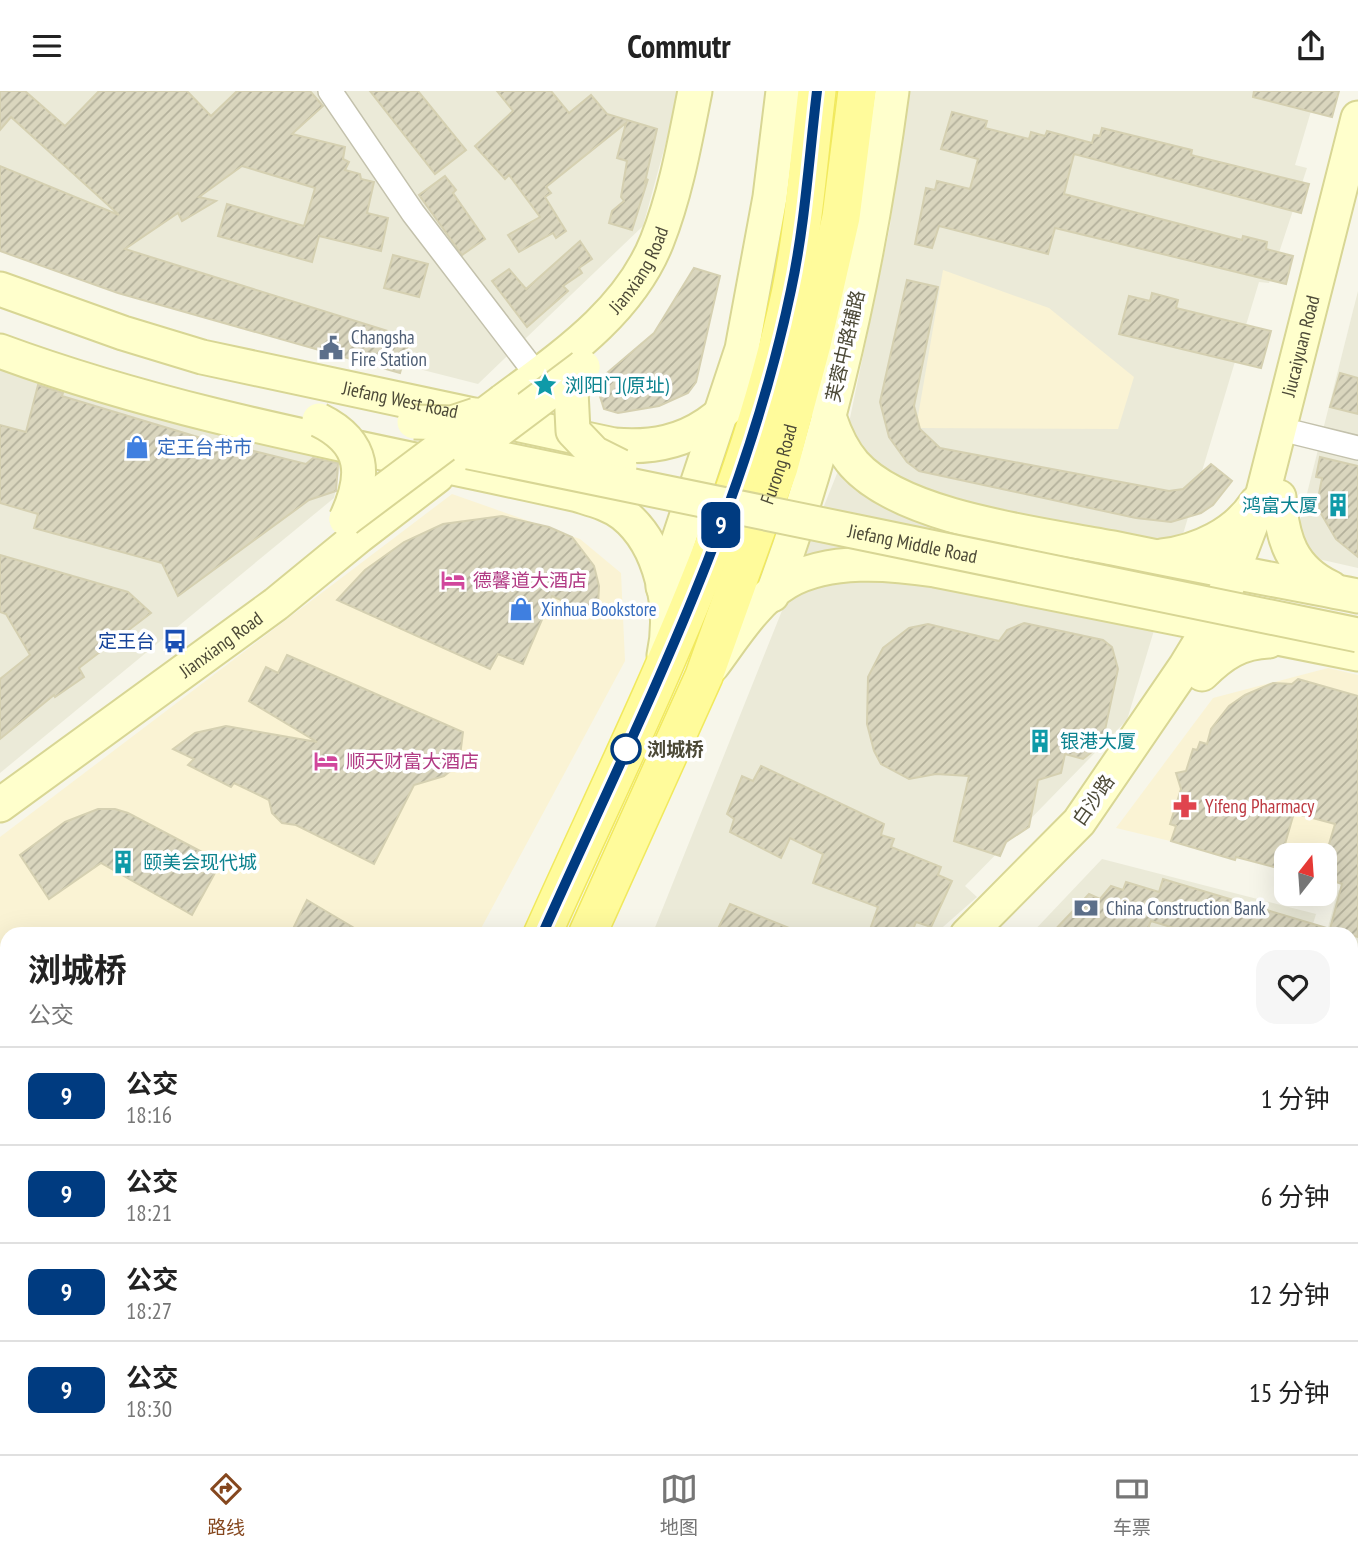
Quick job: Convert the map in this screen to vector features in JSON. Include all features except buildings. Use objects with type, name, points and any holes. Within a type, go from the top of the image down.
[{"type":"main road","name":"Jianxiang Road","points":[[503,401],[599,324],[642,271],[668,212],[695,91]]},
{"type":"main road","name":"Jianxiang Road","points":[[583,367],[642,307],[676,249],[687,218],[715,91]]},
{"type":"main road","points":[[663,587],[742,349],[759,267],[783,91]]},
{"type":"main road","name":"Furong Road","points":[[546,927],[660,673],[718,532],[750,442],[775,353],[799,244],[817,91]]},
{"type":"main road","name":"Furong Road","points":[[591,927],[704,676],[779,467],[812,344],[841,217],[857,91]]},
{"type":"main road","name":"芙蓉中路辅路","points":[[772,595],[814,475],[829,412],[866,253],[892,91]]},
{"type":"main road","name":"Jiucaiyuan Road","points":[[1271,495],[1358,118]]},
{"type":"main road","points":[[1202,674],[1219,627],[1244,574],[1271,495],[1297,433],[1358,183]]},
{"type":"main road","name":"Jiefang West Road","points":[[0,289],[122,333],[202,356],[614,445],[643,446],[681,440],[699,431],[723,411],[775,353]]},
{"type":"main road","name":"Jiefang West Road","points":[[0,309],[116,350],[197,374],[414,422],[467,451]]},
{"type":"main road","name":"Jiefang West Road","points":[[0,329],[110,368],[192,391],[467,451]]},
{"type":"main road","name":"Jiefang Middle Road","points":[[812,344],[839,441],[852,462],[866,476],[897,493],[961,517],[1244,574],[1353,602]]},
{"type":"main road","points":[[0,351],[106,387],[188,409],[597,501],[623,514],[649,544],[663,587],[667,614],[666,645],[660,673]]},
{"type":"main road","points":[[467,451],[583,367]]},
{"type":"main road","points":[[583,367],[571,391],[569,405],[573,431],[594,453],[620,466]]},
{"type":"main road","points":[[467,451],[503,401]]},
{"type":"main road","points":[[414,422],[438,424],[466,419],[503,401]]},
{"type":"main road","points":[[319,420],[346,438],[358,463],[358,489],[346,519]]},
{"type":"main road","name":"Jianxiang Road","points":[[0,781],[263,589],[346,519],[467,451]]},
{"type":"main road","name":"Jianxiang Road","points":[[0,805],[276,604],[467,451]]},
{"type":"main road","name":"Jiefang Middle Road","points":[[467,451],[620,466],[1017,549],[1353,602]]},
{"type":"main road","name":"Jiefang Middle Road","points":[[467,451],[1358,635]]},
{"type":"main road","points":[[1154,557],[1191,550],[1233,529],[1271,495]]},
{"type":"main road","points":[[1271,495],[1293,558],[1321,583],[1353,602]]},
{"type":"main road","name":"Jiefang Middle Road","points":[[704,676],[745,623],[787,582],[810,574],[869,565],[907,566],[1358,654]]},
{"type":"main road","points":[[1140,611],[1162,629],[1170,644],[1171,659],[1167,677],[1153,714]]},
{"type":"main road","name":"白沙路","points":[[975,927],[1079,822],[1153,714],[1219,627]]},
{"type":"main road","points":[[1000,927],[1087,831],[1202,674],[1231,650],[1248,643],[1290,641]]},
{"type":"street","points":[[330,91],[413,213],[537,375]]},
{"type":"street","points":[[1297,433],[1358,448]]},
{"type":"shaded area","points":[[0,91],[680,91],[643,226],[478,384],[120,293],[0,251]]},
{"type":"shaded area","points":[[907,91],[1317,91],[1295,165],[1307,168],[1269,283],[1259,282],[1127,720],[965,886],[977,897],[943,927],[655,927],[840,466],[890,226]]},
{"type":"shaded area","points":[[943,270],[1049,308],[1134,377],[1118,429],[916,428]]},
{"type":"shaded area","points":[[1358,291],[1358,568],[1292,553]]},
{"type":"shaded area","points":[[0,359],[342,458],[334,498],[0,773]]},
{"type":"shaded area","points":[[452,494],[580,539],[621,573],[625,661],[482,927],[0,927],[0,837]]},
{"type":"shaded area","points":[[1328,668],[1358,675],[1358,887],[1337,882],[1337,843],[1274,843],[1274,866],[1116,828],[1213,698]]},
{"type":"shaded area","points":[[1102,859],[1274,903],[1274,907],[1289,907],[1316,914],[1312,927],[1038,927]]},
{"type":"shaded area","points":[[1338,890],[1358,896],[1358,927],[1328,927],[1333,907],[1337,907]]},
{"type":"bus line","name":"9","points":[[546,927],[695,591],[750,442],[791,291],[817,91]]},
{"type":"place","name":"Changsha Fire Station","points":[[331,348]]},
{"type":"place","name":"浏阳门(原址)","points":[[545,385]]},
{"type":"place","name":"定王台书市","points":[[137,447]]},
{"type":"place","name":"鸿富大厦","points":[[1338,505]]},
{"type":"place","name":"德馨道大酒店","points":[[453,580]]},
{"type":"place","name":"Xinhua Bookstore","points":[[521,609]]},
{"type":"place","name":"定王台","points":[[175,641]]},
{"type":"place","name":"银港大厦","points":[[1040,741]]},
{"type":"place","name":"浏城桥","points":[[626,749]]},
{"type":"place","name":"顺天财富大酒店","points":[[326,761]]},
{"type":"place","name":"Yifeng Pharmacy","points":[[1185,806]]},
{"type":"place","name":"颐美会现代城","points":[[123,862]]},
{"type":"place","name":"China Construction Bank","points":[[1086,908]]}]
